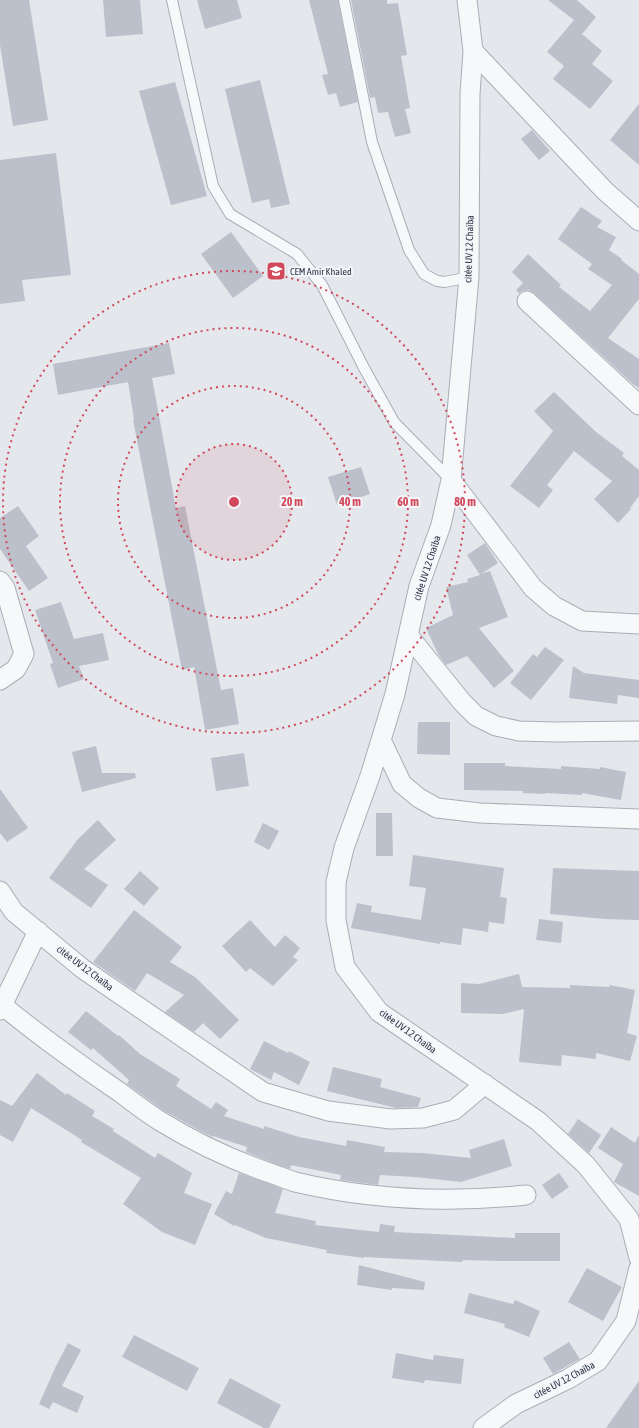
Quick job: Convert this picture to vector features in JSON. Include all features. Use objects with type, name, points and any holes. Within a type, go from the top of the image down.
[{"type":"street","name":"citée UV 12 Chaïba","points":[[467,0],[473,51],[470,94],[469,277],[451,480],[441,524],[419,586],[395,694],[370,776],[344,848],[336,882],[336,920],[345,966],[379,1012],[538,1121],[586,1165],[629,1219],[639,1258]]},
{"type":"street","points":[[473,51],[605,191],[639,221]]},
{"type":"street","points":[[527,301],[639,405]]},
{"type":"street","points":[[451,480],[533,588],[554,606],[582,622],[639,624]]},
{"type":"street","points":[[0,581],[5,588],[24,654],[16,669],[0,680]]},
{"type":"street","points":[[408,635],[462,702],[476,716],[496,726],[519,731],[639,731]]},
{"type":"street","points":[[381,740],[402,784],[419,798],[437,808],[480,813],[639,819]]},
{"type":"street","name":"citée UV 12 Chaïba","points":[[0,891],[14,912],[83,969],[263,1092],[328,1110],[392,1119],[422,1118],[454,1110],[485,1084]]},
{"type":"street","points":[[38,931],[1,1008],[160,1121],[208,1147],[247,1165],[294,1182],[336,1190],[416,1200],[496,1198],[526,1195]]},
{"type":"street","name":"citée UV 12 Chaïba","points":[[483,1428],[516,1404],[568,1379],[598,1361],[626,1321],[639,1268]]},
{"type":"lane","points":[[172,0],[213,186],[230,214],[297,254],[322,285],[364,368],[394,422],[451,480]]},
{"type":"lane","points":[[344,0],[372,142],[409,250],[424,274],[437,280],[445,282],[469,277]]},
{"type":"building","points":[[0,0],[29,0],[48,120],[13,126],[0,45]]},
{"type":"building","points":[[103,0],[140,0],[143,34],[106,37]]},
{"type":"building","points":[[197,0],[237,0],[242,18],[205,29]]},
{"type":"building","points":[[309,0],[338,0],[358,102],[340,107],[336,93],[328,95],[322,75],[328,74]]},
{"type":"building","points":[[351,0],[387,0],[387,4],[398,3],[407,55],[401,56],[410,108],[405,109],[411,133],[395,137],[388,112],[378,113],[375,97],[370,98]]},
{"type":"building","points":[[548,0],[577,0],[596,17],[582,34],[602,51],[592,64],[613,81],[590,109],[553,79],[564,66],[547,52],[574,20]]},
{"type":"building","points":[[260,80],[290,204],[271,208],[269,199],[252,203],[225,89]]},
{"type":"building","points":[[175,82],[207,196],[171,205],[139,91]]},
{"type":"building","points":[[639,104],[639,165],[610,140]]},
{"type":"building","points":[[532,130],[550,151],[539,160],[521,139]]},
{"type":"building","points":[[56,153],[71,275],[22,280],[25,301],[0,304],[0,160]]},
{"type":"building","points":[[581,207],[602,221],[597,227],[616,237],[609,250],[639,274],[639,299],[608,338],[639,359],[639,388],[534,293],[529,290],[519,293],[516,290],[523,283],[512,272],[528,254],[561,285],[559,287],[590,311],[612,285],[588,269],[592,264],[558,239]]},
{"type":"building","points":[[231,232],[263,276],[233,298],[201,254]]},
{"type":"building","points":[[169,343],[175,374],[152,378],[176,508],[185,506],[221,690],[233,688],[239,724],[205,730],[194,667],[182,670],[133,420],[128,382],[58,395],[53,364]]},
{"type":"building","points":[[554,392],[596,432],[624,453],[622,456],[639,470],[639,496],[630,508],[631,509],[618,523],[594,499],[612,481],[574,451],[547,485],[553,490],[539,508],[510,486],[553,431],[534,411]]},
{"type":"building","points":[[361,467],[370,494],[337,505],[328,477]]},
{"type":"building","points":[[18,506],[39,536],[26,546],[48,578],[29,591],[0,549],[0,518]]},
{"type":"building","points":[[485,543],[498,563],[481,574],[490,571],[508,617],[479,628],[514,671],[494,688],[467,656],[446,665],[438,654],[426,628],[453,615],[446,587],[468,582],[467,579],[480,575],[467,555]]},
{"type":"building","points":[[61,602],[74,639],[103,633],[109,660],[79,666],[84,679],[58,688],[50,664],[53,663],[35,610]]},
{"type":"building","points":[[545,647],[564,660],[531,700],[510,683],[533,654],[537,657]]},
{"type":"building","points":[[573,666],[584,673],[639,680],[639,698],[618,695],[617,704],[569,698]]},
{"type":"building","points":[[418,722],[450,722],[450,755],[417,754]]},
{"type":"building","points":[[96,746],[102,773],[135,773],[136,778],[82,792],[72,752]]},
{"type":"building","points":[[244,753],[249,786],[216,791],[211,758]]},
{"type":"building","points":[[464,763],[505,763],[505,766],[561,769],[561,766],[600,769],[600,767],[626,772],[621,800],[582,793],[582,795],[523,793],[523,791],[464,790]]},
{"type":"building","points":[[0,789],[28,828],[7,842],[0,833]]},
{"type":"building","points":[[376,813],[392,813],[393,856],[376,856]]},
{"type":"building","points":[[98,820],[116,840],[84,869],[108,885],[91,908],[49,878],[78,839]]},
{"type":"building","points":[[263,823],[279,831],[269,850],[254,842]]},
{"type":"building","points":[[413,855],[504,868],[500,897],[507,898],[504,924],[489,922],[488,932],[463,928],[461,945],[440,942],[440,944],[351,928],[357,903],[372,906],[371,912],[421,920],[426,888],[409,886]]},
{"type":"building","points":[[553,868],[639,871],[639,920],[605,919],[550,914]]},
{"type":"building","points":[[140,871],[159,888],[144,906],[124,889]]},
{"type":"building","points":[[134,910],[182,947],[170,962],[195,977],[239,1020],[220,1039],[203,1023],[194,1032],[165,1012],[184,995],[147,973],[135,991],[93,962]]},
{"type":"building","points":[[539,919],[563,922],[561,943],[536,940]]},
{"type":"building","points":[[250,920],[275,947],[285,935],[300,948],[293,957],[298,960],[273,986],[250,968],[246,972],[222,946]]},
{"type":"building","points":[[519,974],[522,987],[570,988],[570,985],[609,987],[610,985],[635,990],[627,1033],[637,1036],[630,1061],[596,1053],[596,1059],[562,1055],[561,1066],[519,1062],[524,1009],[503,1014],[461,1013],[461,983],[479,984]]},
{"type":"building","points":[[86,1011],[118,1036],[119,1035],[140,1054],[180,1079],[176,1086],[211,1109],[216,1102],[228,1110],[224,1116],[264,1129],[264,1126],[299,1137],[346,1146],[347,1140],[385,1147],[384,1152],[422,1153],[471,1158],[469,1150],[504,1139],[512,1166],[461,1182],[380,1175],[378,1185],[340,1180],[341,1175],[291,1165],[290,1169],[246,1152],[247,1147],[213,1136],[212,1137],[161,1109],[127,1084],[129,1080],[93,1048],[91,1050],[68,1032]]},
{"type":"building","points":[[264,1041],[288,1053],[289,1051],[310,1062],[299,1085],[274,1072],[271,1080],[250,1069]]},
{"type":"building","points":[[333,1067],[382,1079],[380,1087],[421,1098],[418,1107],[396,1108],[327,1091]]},
{"type":"building","points":[[37,1073],[66,1095],[67,1093],[95,1111],[92,1116],[114,1129],[113,1131],[155,1158],[158,1153],[192,1173],[184,1193],[212,1204],[195,1245],[162,1232],[123,1204],[141,1178],[81,1142],[82,1140],[31,1108],[13,1142],[0,1135],[0,1100],[12,1106]]},
{"type":"building","points":[[578,1119],[601,1135],[589,1153],[568,1134]]},
{"type":"building","points":[[611,1127],[635,1143],[639,1135],[639,1196],[614,1182],[623,1164],[598,1148]]},
{"type":"building","points":[[239,1173],[283,1189],[275,1213],[316,1221],[315,1225],[379,1232],[380,1224],[395,1226],[394,1232],[515,1238],[515,1233],[560,1233],[560,1261],[463,1260],[462,1262],[364,1258],[326,1253],[327,1250],[266,1238],[235,1225],[234,1226],[214,1214],[226,1191],[232,1194]]},
{"type":"building","points":[[559,1173],[569,1187],[552,1199],[542,1185]]},
{"type":"building","points":[[359,1265],[425,1282],[424,1290],[392,1288],[392,1290],[357,1285]]},
{"type":"building","points":[[587,1268],[622,1287],[603,1321],[568,1302]]},
{"type":"building","points":[[469,1293],[513,1304],[515,1300],[540,1311],[529,1337],[504,1327],[505,1324],[464,1313]]},
{"type":"building","points":[[134,1335],[199,1368],[187,1391],[122,1357]]},
{"type":"building","points":[[569,1342],[580,1359],[553,1374],[543,1358]]},
{"type":"building","points":[[68,1343],[81,1350],[62,1386],[84,1396],[77,1413],[53,1402],[49,1409],[39,1404]]},
{"type":"building","points":[[396,1353],[433,1360],[434,1355],[464,1359],[461,1384],[425,1380],[424,1383],[392,1378]]},
{"type":"building","points":[[230,1378],[281,1405],[269,1428],[264,1428],[217,1403]]},
{"type":"building","points":[[639,1381],[639,1428],[606,1428]]},
{"type":"place","name":"CEM Amir Khaled","points":[[276,271]]}]
